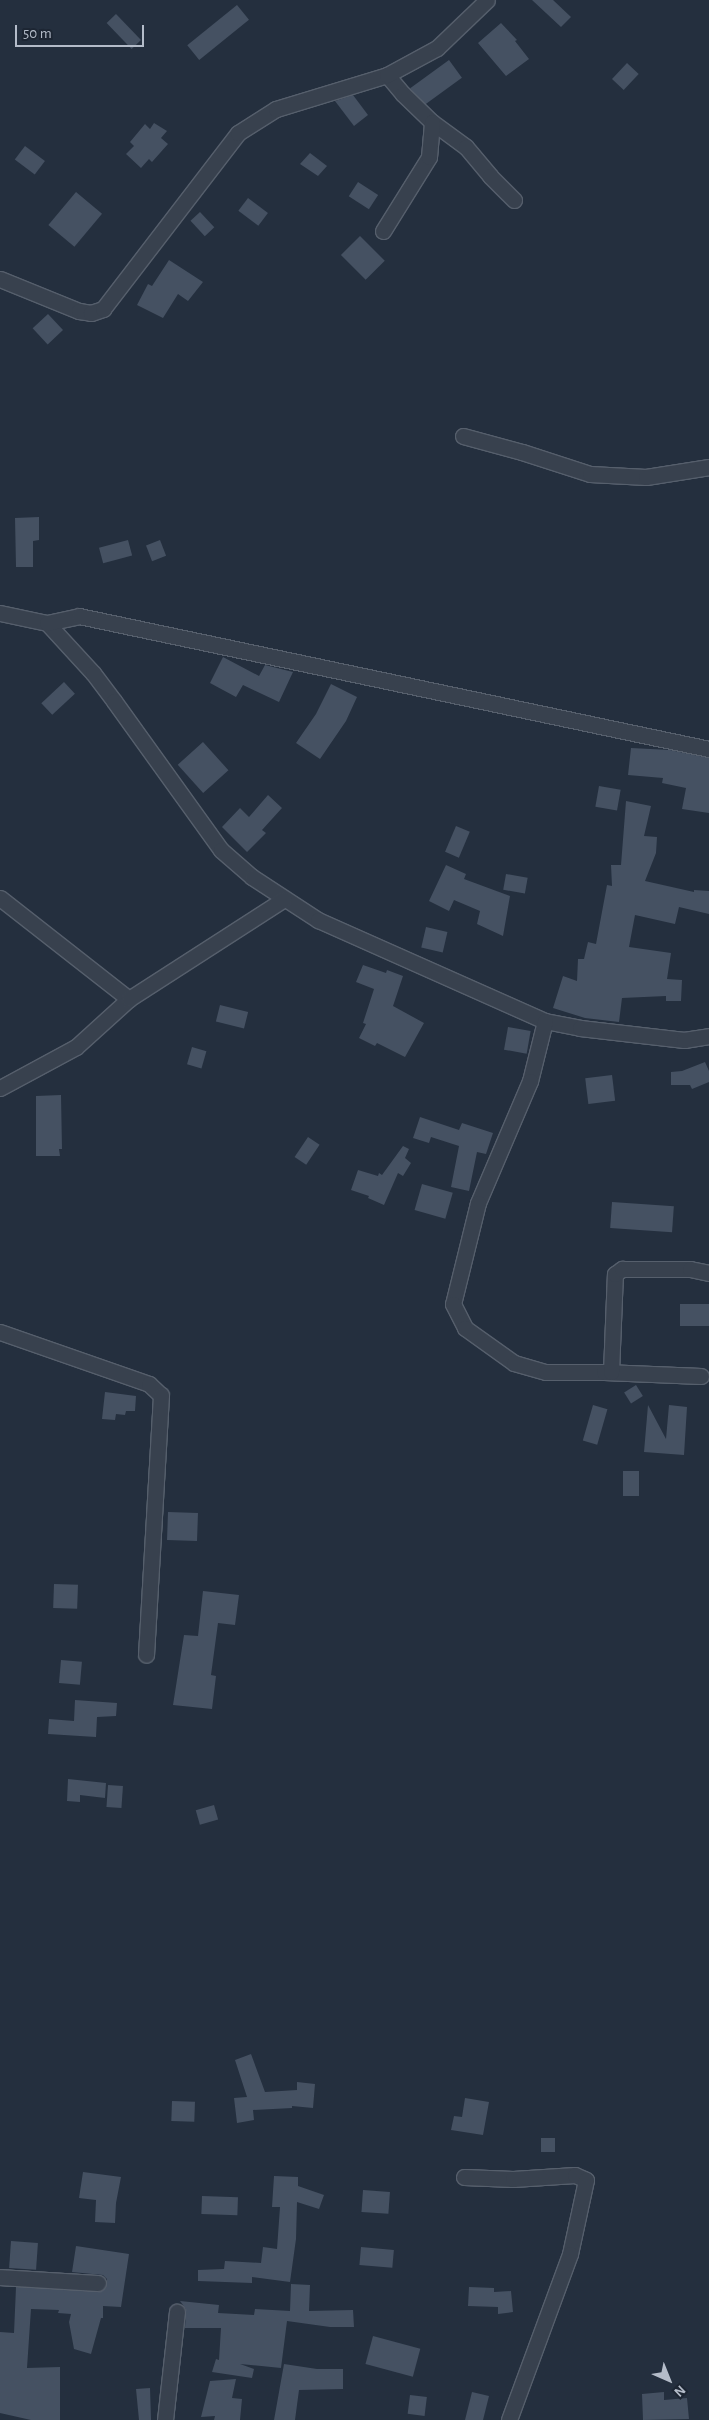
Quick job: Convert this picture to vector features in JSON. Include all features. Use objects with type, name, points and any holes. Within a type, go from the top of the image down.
[{"type":"street","points":[[0,279],[79,311],[90,313],[103,309],[238,133],[276,109],[387,75],[437,48],[488,0]]},
{"type":"street","points":[[387,75],[403,94],[432,122],[466,147],[490,176],[514,200]]},
{"type":"street","points":[[383,232],[429,158],[432,122]]},
{"type":"street","points":[[462,436],[522,452],[590,474],[646,477],[709,468]]},
{"type":"street","points":[[0,613],[47,623],[79,616],[709,749]]},
{"type":"street","points":[[47,623],[87,666],[114,701],[221,850],[252,878],[284,899],[318,920],[354,937],[545,1021],[580,1028],[684,1040],[709,1036]]},
{"type":"street","points":[[0,898],[129,999]]},
{"type":"street","points":[[0,1088],[76,1047],[129,999],[284,899]]},
{"type":"street","points":[[545,1021],[530,1081],[478,1203],[453,1304],[465,1328],[514,1363],[546,1372],[611,1372],[701,1376]]},
{"type":"street","points":[[611,1372],[615,1274],[622,1269],[690,1270],[709,1273]]},
{"type":"street","points":[[0,1332],[149,1384],[160,1395],[146,1655]]},
{"type":"street","points":[[464,2177],[513,2179],[575,2175],[586,2180],[570,2254],[509,2420]]},
{"type":"street","points":[[0,2277],[98,2284]]},
{"type":"street","points":[[165,2420],[177,2312]]},
{"type":"building","points":[[532,0],[553,0],[571,17],[561,27]]},
{"type":"building","points":[[237,5],[249,20],[199,60],[187,45]]},
{"type":"building","points":[[116,14],[141,40],[132,49],[107,23]]},
{"type":"building","points":[[501,23],[517,40],[515,41],[529,59],[506,76],[478,43]]},
{"type":"building","points":[[449,60],[462,78],[423,106],[410,88]]},
{"type":"building","points":[[627,63],[639,74],[624,90],[612,79]]},
{"type":"building","points":[[353,95],[368,115],[354,126],[335,101]]},
{"type":"building","points":[[154,123],[167,131],[161,138],[168,144],[152,162],[149,159],[141,168],[126,154],[134,146],[130,142],[145,124],[150,129]]},
{"type":"building","points":[[25,146],[45,161],[35,175],[15,160]]},
{"type":"building","points":[[310,153],[327,166],[318,176],[300,164]]},
{"type":"building","points":[[358,182],[378,195],[369,209],[349,196]]},
{"type":"building","points":[[76,192],[102,214],[74,247],[48,225]]},
{"type":"building","points":[[248,198],[268,213],[258,226],[238,211]]},
{"type":"building","points":[[200,212],[214,227],[205,236],[190,221]]},
{"type":"building","points":[[360,236],[385,261],[366,280],[341,255]]},
{"type":"building","points":[[169,260],[203,282],[188,301],[178,294],[163,318],[137,305],[148,284],[152,286]]},
{"type":"building","points":[[48,314],[63,330],[48,344],[33,328]]},
{"type":"building","points":[[39,517],[39,540],[33,541],[33,567],[16,567],[15,518]]},
{"type":"building","points":[[128,540],[132,555],[103,563],[99,548]]},
{"type":"building","points":[[160,540],[166,556],[152,561],[146,545]]},
{"type":"building","points":[[223,657],[259,676],[265,665],[293,672],[279,702],[243,685],[236,697],[210,683]]},
{"type":"building","points":[[64,682],[75,694],[52,715],[41,703]]},
{"type":"building","points":[[331,684],[357,697],[346,721],[320,759],[296,743],[316,714]]},
{"type":"building","points":[[203,742],[228,770],[203,793],[178,765]]},
{"type":"building","points":[[631,748],[670,750],[709,758],[709,813],[682,809],[686,788],[662,783],[663,778],[628,775]]},
{"type":"building","points":[[599,786],[621,790],[617,811],[595,807]]},
{"type":"building","points":[[268,795],[282,808],[262,830],[266,833],[247,852],[222,827],[240,808],[249,817]]},
{"type":"building","points":[[626,801],[651,806],[644,836],[657,837],[656,853],[645,881],[694,892],[694,890],[709,891],[709,914],[679,907],[675,924],[635,915],[629,947],[671,953],[667,979],[682,980],[681,1001],[666,1001],[666,996],[622,998],[619,1022],[585,1018],[553,1008],[563,976],[577,981],[578,959],[584,959],[588,942],[596,944],[607,885],[612,886],[611,865],[621,865]]},
{"type":"building","points":[[456,826],[470,832],[459,858],[445,852]]},
{"type":"building","points":[[446,865],[466,874],[464,879],[510,896],[503,936],[477,924],[480,911],[454,900],[449,911],[429,901]]},
{"type":"building","points":[[506,874],[528,878],[525,894],[503,890]]},
{"type":"building","points":[[426,927],[447,932],[443,952],[421,947]]},
{"type":"building","points":[[363,965],[386,973],[387,970],[403,976],[393,1006],[424,1023],[405,1057],[377,1043],[375,1046],[359,1038],[366,1024],[363,1023],[374,989],[356,982]]},
{"type":"building","points":[[220,1005],[248,1012],[244,1029],[216,1021]]},
{"type":"building","points":[[508,1027],[531,1031],[527,1054],[504,1050]]},
{"type":"building","points":[[192,1047],[206,1051],[201,1068],[187,1064]]},
{"type":"building","points":[[705,1062],[709,1071],[709,1082],[692,1089],[690,1085],[671,1085],[671,1072],[682,1071]]},
{"type":"building","points":[[612,1075],[615,1101],[588,1104],[585,1078]]},
{"type":"building","points":[[61,1095],[62,1149],[59,1149],[60,1156],[36,1156],[36,1096]]},
{"type":"building","points":[[420,1117],[459,1130],[462,1123],[493,1133],[486,1154],[477,1152],[469,1191],[451,1187],[459,1146],[431,1137],[429,1143],[413,1138]]},
{"type":"building","points":[[308,1137],[320,1145],[306,1165],[295,1157]]},
{"type":"building","points":[[403,1146],[409,1149],[405,1158],[411,1163],[403,1176],[398,1173],[384,1205],[368,1198],[369,1196],[351,1190],[358,1170],[378,1176],[379,1173],[382,1175]]},
{"type":"building","points":[[422,1184],[453,1193],[445,1219],[415,1210]]},
{"type":"building","points":[[612,1202],[674,1206],[672,1232],[610,1228]]},
{"type":"building","points":[[680,1304],[709,1304],[709,1326],[680,1326]]},
{"type":"building","points":[[636,1385],[643,1396],[631,1403],[624,1392]]},
{"type":"building","points":[[105,1392],[136,1396],[135,1411],[126,1411],[125,1415],[116,1414],[115,1420],[102,1419]]},
{"type":"building","points":[[593,1405],[607,1409],[597,1445],[583,1441]]},
{"type":"building","points":[[648,1405],[666,1439],[669,1405],[687,1407],[684,1455],[644,1452]]},
{"type":"building","points":[[623,1471],[639,1471],[639,1496],[623,1496]]},
{"type":"building","points":[[168,1512],[198,1513],[197,1541],[167,1540]]},
{"type":"building","points":[[54,1584],[78,1585],[77,1609],[53,1608]]},
{"type":"building","points":[[203,1591],[239,1595],[235,1625],[218,1623],[211,1675],[216,1676],[212,1709],[173,1705],[184,1635],[198,1636]]},
{"type":"building","points":[[61,1660],[82,1662],[80,1685],[59,1683]]},
{"type":"building","points":[[75,1700],[117,1703],[116,1716],[97,1717],[96,1737],[48,1734],[49,1719],[74,1721]]},
{"type":"building","points":[[68,1779],[106,1783],[105,1798],[80,1795],[80,1802],[67,1801]]},
{"type":"building","points":[[108,1785],[123,1786],[121,1808],[106,1807]]},
{"type":"building","points":[[214,1805],[218,1819],[200,1825],[196,1810]]},
{"type":"building","points":[[251,2054],[265,2092],[297,2090],[297,2082],[315,2084],[313,2108],[292,2106],[292,2108],[253,2110],[254,2120],[237,2123],[234,2098],[247,2097],[235,2060]]},
{"type":"building","points":[[465,2098],[489,2102],[483,2135],[451,2130],[454,2116],[462,2117]]},
{"type":"building","points":[[172,2101],[195,2102],[194,2122],[171,2121]]},
{"type":"building","points":[[541,2138],[555,2138],[555,2152],[541,2152]]},
{"type":"building","points":[[83,2172],[121,2177],[116,2203],[115,2223],[95,2222],[96,2200],[79,2198]]},
{"type":"building","points":[[274,2176],[298,2177],[298,2186],[324,2195],[319,2209],[297,2202],[296,2239],[290,2282],[252,2277],[252,2283],[198,2281],[198,2270],[224,2269],[225,2261],[261,2263],[263,2247],[277,2249],[280,2207],[272,2207]]},
{"type":"building","points":[[363,2190],[390,2192],[388,2214],[361,2212]]},
{"type":"building","points":[[202,2196],[238,2197],[237,2215],[201,2214]]},
{"type":"building","points":[[11,2241],[38,2243],[36,2270],[9,2268]]},
{"type":"building","points":[[76,2246],[129,2254],[121,2307],[103,2306],[103,2318],[101,2318],[91,2354],[74,2349],[69,2322],[71,2314],[58,2313],[59,2310],[31,2309],[27,2368],[60,2367],[60,2420],[31,2420],[0,2413],[0,2332],[14,2333],[16,2287],[97,2292],[106,2288],[107,2279],[103,2275],[72,2272]]},
{"type":"building","points":[[361,2247],[394,2250],[392,2268],[359,2265]]},
{"type":"building","points":[[291,2284],[310,2285],[309,2311],[353,2310],[354,2327],[330,2327],[287,2321],[281,2368],[240,2364],[254,2369],[252,2378],[212,2372],[216,2359],[219,2360],[221,2328],[185,2328],[186,2309],[180,2301],[219,2305],[218,2313],[254,2315],[255,2309],[290,2311]]},
{"type":"building","points":[[469,2287],[494,2288],[494,2292],[511,2291],[513,2312],[498,2314],[498,2307],[468,2306]]},
{"type":"building","points":[[373,2336],[420,2349],[413,2377],[365,2364]]},
{"type":"building","points":[[284,2364],[317,2369],[343,2369],[343,2389],[299,2390],[295,2420],[274,2420]]},
{"type":"building","points":[[236,2379],[232,2398],[242,2399],[240,2420],[214,2420],[215,2416],[201,2417],[210,2381]]},
{"type":"building","points":[[150,2388],[151,2420],[139,2420],[136,2389]]},
{"type":"building","points":[[472,2392],[489,2396],[483,2420],[465,2420]]},
{"type":"building","points":[[664,2392],[664,2400],[687,2398],[689,2419],[643,2420],[642,2394]]},
{"type":"building","points":[[410,2395],[427,2397],[425,2416],[408,2414]]}]
